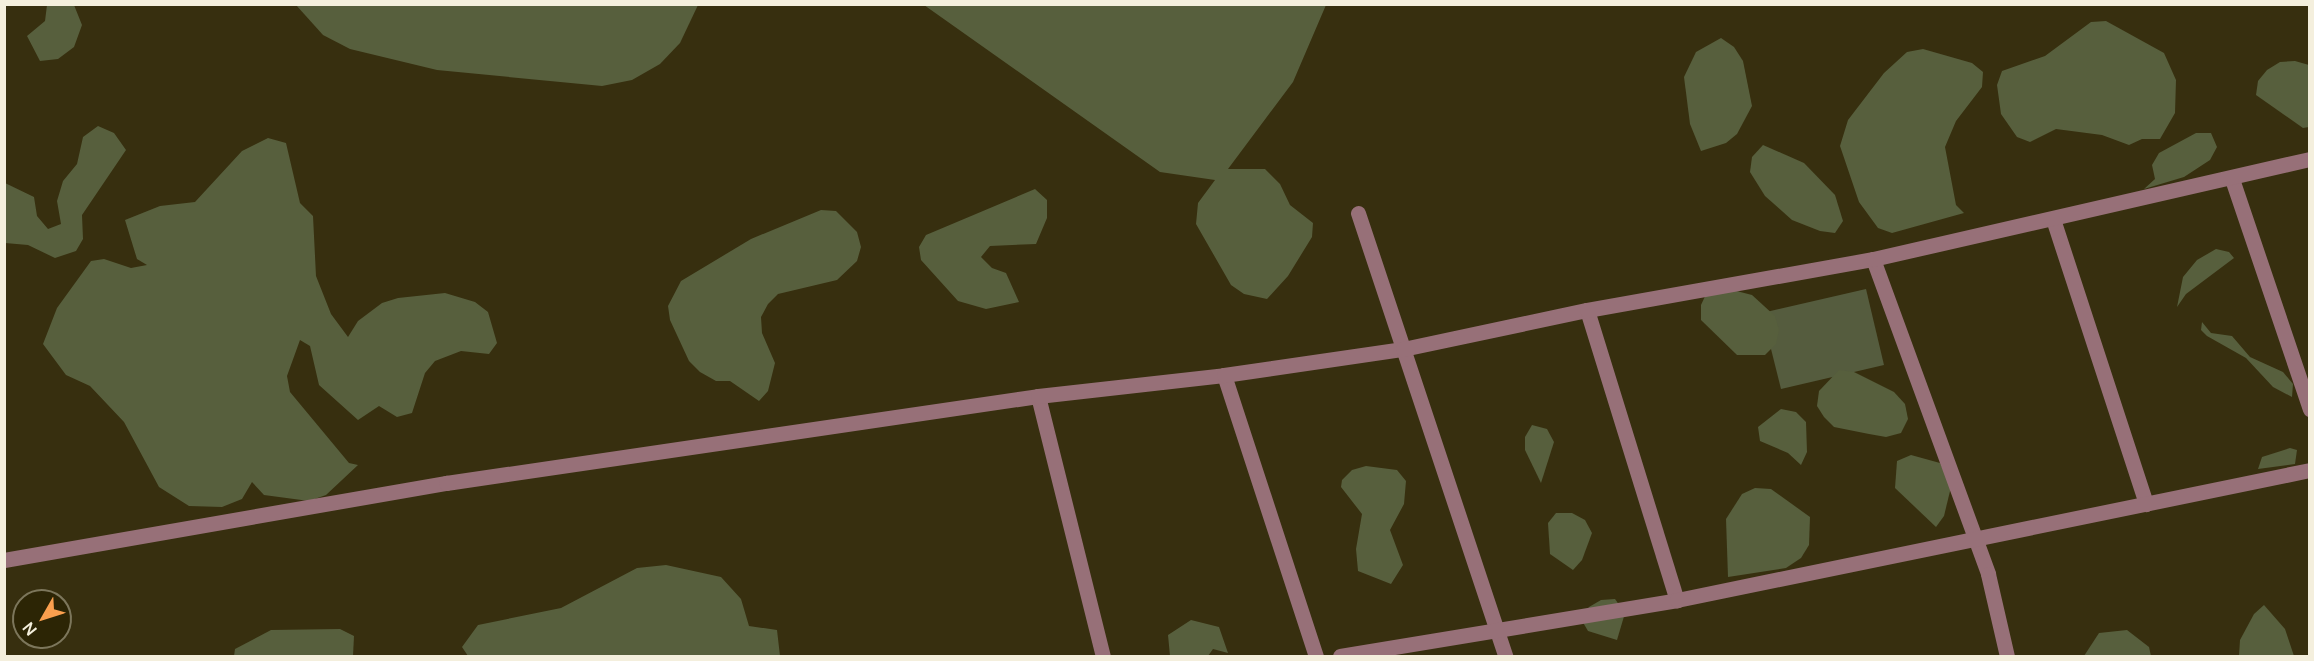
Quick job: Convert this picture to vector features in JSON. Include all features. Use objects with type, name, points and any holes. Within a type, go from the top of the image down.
[{"type":"street","points":[[4,560],[446,483],[1038,396],[1224,375],[1403,349],[1587,310],[1873,259],[2232,179],[2310,159]]},
{"type":"street","points":[[2232,179],[2310,409]]},
{"type":"street","points":[[1358,213],[1505,657]]},
{"type":"street","points":[[2053,219],[2146,504]]},
{"type":"street","points":[[1873,259],[1976,539],[2007,657]]},
{"type":"street","points":[[1587,310],[1677,600]]},
{"type":"street","points":[[1224,375],[1316,657]]},
{"type":"street","points":[[1038,396],[1103,657]]},
{"type":"street","points":[[1340,657],[1677,600],[2310,470]]},
{"type":"green space","points":[[47,5],[74,5],[82,25],[74,47],[58,59],[40,61],[27,36],[45,21]]},
{"type":"green space","points":[[296,5],[698,5],[680,43],[660,64],[632,80],[602,86],[437,70],[350,49],[323,35]]},
{"type":"green space","points":[[924,5],[1326,5],[1293,82],[1228,169],[1265,169],[1280,184],[1290,205],[1313,223],[1312,237],[1288,276],[1267,299],[1244,294],[1231,285],[1196,224],[1198,203],[1215,180],[1160,172]]},
{"type":"green space","points":[[2106,21],[2164,53],[2176,80],[2175,113],[2160,139],[2142,139],[2129,145],[2102,135],[2056,129],[2030,142],[2017,137],[2001,114],[1997,85],[2002,71],[2045,56],[2091,22]]},
{"type":"green space","points":[[1721,38],[1734,47],[1743,61],[1752,106],[1737,134],[1726,143],[1701,151],[1690,124],[1684,77],[1696,52]]},
{"type":"green space","points":[[1923,49],[1972,63],[1983,72],[1982,87],[1956,121],[1945,147],[1956,205],[1964,213],[1892,233],[1878,228],[1859,202],[1840,146],[1848,120],[1884,73],[1907,52]]},
{"type":"green space","points":[[2295,61],[2309,65],[2309,127],[2303,128],[2256,95],[2258,81],[2267,70],[2280,62]]},
{"type":"green space","points":[[98,126],[114,133],[126,150],[82,215],[83,239],[76,251],[55,258],[28,245],[5,243],[5,183],[34,197],[37,216],[48,229],[61,224],[57,201],[63,181],[77,164],[83,137]]},
{"type":"green space","points":[[2196,133],[2211,133],[2217,147],[2210,160],[2184,177],[2144,189],[2155,179],[2152,165],[2159,153]]},
{"type":"green space","points":[[268,138],[286,143],[300,203],[313,216],[316,276],[331,314],[348,337],[358,321],[382,303],[398,298],[445,293],[475,302],[488,312],[497,343],[489,354],[461,351],[435,361],[425,373],[412,413],[397,417],[379,406],[358,420],[319,385],[310,346],[300,340],[287,376],[290,392],[349,463],[358,465],[326,495],[309,501],[264,495],[252,482],[242,499],[222,507],[189,506],[159,487],[124,422],[90,386],[66,375],[43,344],[57,308],[91,261],[104,259],[131,268],[147,265],[137,259],[125,220],[160,206],[195,202],[242,151]]},
{"type":"green space","points":[[1763,145],[1804,163],[1835,195],[1843,221],[1835,233],[1820,231],[1792,220],[1765,196],[1750,172],[1752,157]]},
{"type":"green space","points":[[1035,189],[1047,200],[1047,218],[1036,244],[990,246],[981,257],[992,268],[1006,273],[1019,302],[986,309],[958,301],[921,260],[919,247],[926,235]]},
{"type":"green space","points":[[821,210],[836,211],[857,232],[861,247],[857,261],[837,280],[778,294],[768,304],[761,317],[762,333],[775,363],[768,391],[759,401],[730,381],[716,381],[700,372],[689,361],[670,320],[668,306],[681,281],[751,239]]},
{"type":"green space","points":[[2216,249],[2229,252],[2234,258],[2186,294],[2177,307],[2183,277],[2197,260]]},
{"type":"green space","points":[[1721,287],[1752,295],[1775,316],[1779,330],[1776,344],[1765,355],[1737,355],[1701,320],[1701,305],[1707,292]]},
{"type":"green space","points":[[1866,289],[1884,365],[1781,389],[1762,313]]},
{"type":"green space","points":[[2202,322],[2211,333],[2232,336],[2250,357],[2283,372],[2293,384],[2292,397],[2273,387],[2246,358],[2207,336],[2201,330]]},
{"type":"green space","points":[[1839,370],[1854,372],[1894,392],[1905,404],[1908,419],[1901,433],[1886,437],[1834,427],[1824,417],[1817,406],[1819,391]]},
{"type":"green space","points":[[1781,409],[1796,412],[1806,422],[1807,452],[1801,465],[1788,453],[1760,441],[1758,427]]},
{"type":"green space","points":[[1532,425],[1547,429],[1554,442],[1541,483],[1525,450],[1525,437]]},
{"type":"green space","points":[[2290,448],[2297,450],[2295,464],[2258,469],[2262,457]]},
{"type":"green space","points":[[1911,455],[1940,463],[1951,487],[1944,516],[1936,527],[1895,488],[1897,461]]},
{"type":"green space","points":[[1366,466],[1397,470],[1406,481],[1404,504],[1390,530],[1403,565],[1391,584],[1358,571],[1356,549],[1362,514],[1341,487],[1342,480],[1352,470]]},
{"type":"green space","points":[[1755,488],[1771,489],[1810,517],[1809,545],[1801,558],[1786,568],[1728,577],[1726,519],[1742,494]]},
{"type":"green space","points":[[1556,513],[1572,513],[1585,520],[1592,533],[1582,560],[1573,570],[1550,554],[1548,523]]},
{"type":"green space","points":[[666,565],[721,577],[741,599],[749,626],[777,630],[780,656],[468,656],[462,647],[478,625],[561,608],[637,568]]},
{"type":"green space","points":[[1615,599],[1625,613],[1617,640],[1588,631],[1581,619],[1589,607],[1601,600]]},
{"type":"green space","points":[[2264,605],[2285,629],[2294,656],[2239,656],[2240,640],[2254,614]]},
{"type":"green space","points":[[1191,620],[1219,627],[1228,653],[1213,649],[1208,656],[1170,656],[1168,635]]},
{"type":"green space","points":[[340,629],[354,636],[353,656],[234,656],[235,649],[271,630]]},
{"type":"green space","points":[[2127,630],[2149,647],[2151,656],[2084,656],[2099,633]]}]
